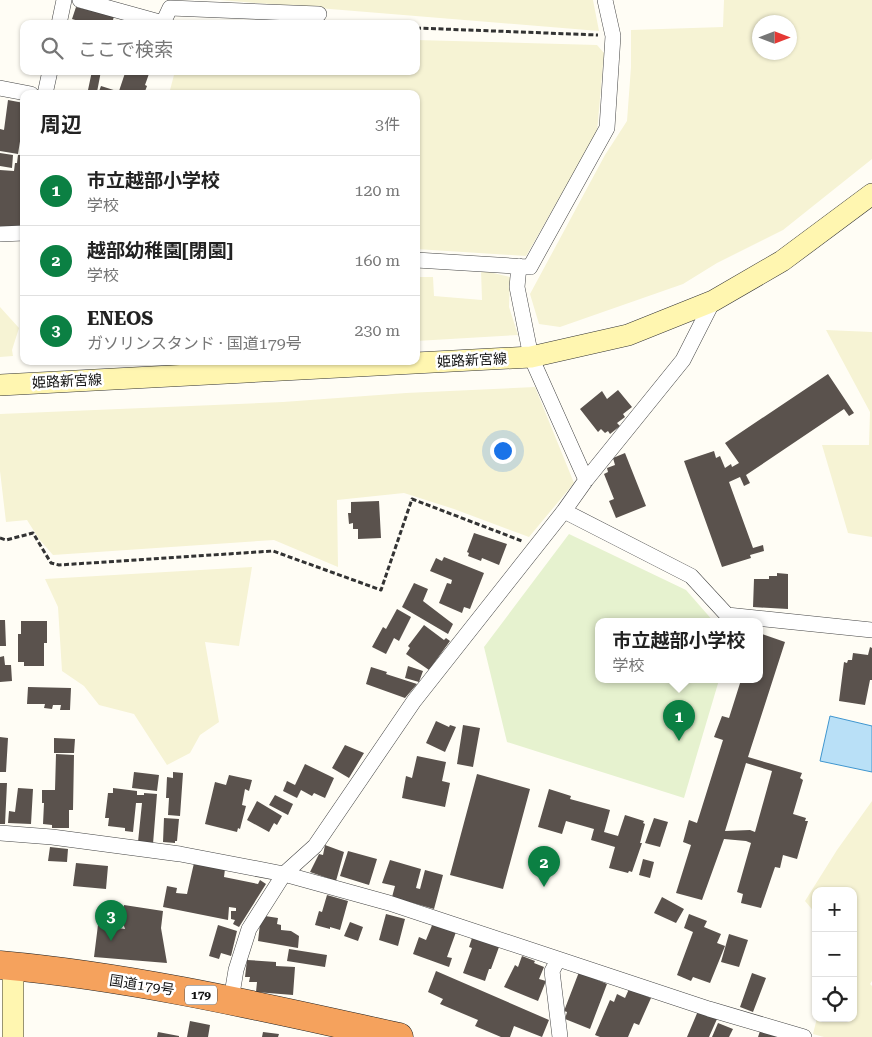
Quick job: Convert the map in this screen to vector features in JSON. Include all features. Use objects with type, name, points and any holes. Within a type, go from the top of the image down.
[{"type":"highway","name":"国道179号","points":[[7,966],[116,980],[231,1000],[399,1037]]},
{"type":"main road","name":"姫路新宮線","points":[[420,363],[531,357],[628,335],[713,301],[782,261],[872,194]]},
{"type":"main road","name":"姫路新宮線","points":[[0,385],[379,365]]},
{"type":"main road","points":[[7,966],[13,1037]]},
{"type":"street","points":[[60,20],[64,0]]},
{"type":"street","points":[[80,0],[149,20]]},
{"type":"street","points":[[420,260],[530,267],[607,128],[613,36],[605,0]]},
{"type":"street","points":[[165,20],[170,8],[319,14]]},
{"type":"street","points":[[46,90],[49,75]]},
{"type":"street","points":[[0,88],[20,92]]},
{"type":"street","points":[[0,234],[20,233]]},
{"type":"street","points":[[519,266],[517,286],[531,357],[586,480]]},
{"type":"street","points":[[231,1000],[236,970],[249,929],[284,874],[315,846],[414,701],[682,360],[713,301]]},
{"type":"street","points":[[564,512],[691,576],[727,615],[756,618]]},
{"type":"street","points":[[763,619],[872,630]]},
{"type":"street","points":[[0,833],[52,837],[180,854],[284,874],[389,903],[709,1009],[804,1037]]},
{"type":"street","points":[[558,960],[552,972],[560,1037]]},
{"type":"path","points":[[420,28],[613,36]]},
{"type":"path","points":[[0,538],[6,540],[33,534],[51,562],[60,565],[273,551],[381,590],[412,499],[536,547]]},
{"type":"shaded area","points":[[220,0],[593,0],[599,31]]},
{"type":"shaded area","points":[[724,0],[872,0],[872,159],[783,230],[717,263],[683,284],[560,327],[539,324],[530,294],[605,155],[627,121],[631,67],[631,30],[723,27]]},
{"type":"shaded area","points":[[420,40],[597,45],[604,53],[597,132],[526,256],[420,249],[420,90],[170,90],[174,75],[420,75]]},
{"type":"shaded area","points":[[481,270],[510,277],[509,307],[518,335],[420,341],[420,277],[433,277],[434,296],[482,300]]},
{"type":"shaded area","points":[[0,307],[19,328],[12,350],[13,356],[0,357]]},
{"type":"shaded area","points":[[826,330],[872,332],[872,537],[848,533],[822,445],[869,445],[870,412]]},
{"type":"shaded area","points":[[535,387],[574,483],[529,537],[454,509],[404,493],[337,500],[338,567],[274,540],[53,555],[39,539],[27,520],[6,522],[0,471],[0,414],[283,402],[406,393]]},
{"type":"shaded area","points":[[252,567],[239,646],[205,642],[219,722],[200,735],[190,753],[167,765],[134,714],[99,705],[84,686],[62,671],[58,607],[45,579]]},
{"type":"shaded area","points":[[872,801],[872,981],[870,984],[872,986],[872,1037],[824,1037],[813,1034],[816,1022],[857,1022],[857,887],[814,887],[837,850]]},
{"type":"shaded area","points":[[812,890],[812,909],[805,901]]},
{"type":"green space","points":[[569,534],[686,590],[710,618],[595,618],[595,683],[718,683],[684,798],[507,742],[484,647]]},
{"type":"water","points":[[830,716],[872,726],[872,772],[820,761]]},
{"type":"building","points":[[76,7],[92,11],[93,9],[114,16],[113,20],[72,19]]},
{"type":"building","points":[[91,75],[100,75],[97,90],[88,90]]},
{"type":"building","points":[[124,75],[149,75],[146,90],[119,90]]},
{"type":"building","points":[[101,86],[114,90],[100,90]]},
{"type":"building","points":[[8,100],[20,102],[20,141],[18,154],[0,151],[0,129],[4,130]]},
{"type":"building","points":[[0,153],[13,155],[12,168],[0,166]]},
{"type":"building","points":[[18,155],[20,155],[20,230],[0,229],[0,170],[14,171],[15,163],[17,163]]},
{"type":"building","points":[[828,374],[854,413],[849,416],[844,409],[746,475],[750,483],[744,486],[740,477],[729,482],[753,548],[763,545],[764,551],[750,555],[751,558],[722,567],[684,461],[714,451],[716,458],[720,456],[725,468],[731,464],[732,467],[739,463],[725,443]]},
{"type":"building","points":[[618,390],[632,407],[623,414],[625,417],[617,423],[620,426],[610,434],[608,431],[605,433],[601,429],[598,432],[580,409],[602,391],[607,399]]},
{"type":"building","points":[[625,453],[646,506],[616,518],[609,501],[614,499],[604,474],[608,472],[607,468],[615,465],[613,458]]},
{"type":"building","points":[[379,501],[381,538],[358,539],[358,529],[353,529],[353,523],[349,524],[348,513],[351,513],[351,502]]},
{"type":"building","points":[[474,533],[507,544],[499,565],[482,558],[481,561],[468,556],[469,553],[467,552]]},
{"type":"building","points":[[444,557],[484,573],[470,609],[464,607],[462,613],[439,603],[447,583],[451,584],[452,580],[430,571],[436,558],[442,561]]},
{"type":"building","points":[[777,573],[788,574],[788,609],[753,607],[754,579],[769,579],[769,576],[777,576]]},
{"type":"building","points":[[414,583],[428,589],[423,601],[453,624],[448,634],[402,607]]},
{"type":"building","points":[[397,609],[411,617],[399,641],[394,638],[386,654],[372,647],[383,627],[386,629]]},
{"type":"building","points":[[0,620],[5,620],[6,646],[0,646]]},
{"type":"building","points":[[21,621],[47,621],[47,643],[44,643],[44,666],[24,666],[24,662],[18,662],[18,634],[21,634]]},
{"type":"building","points":[[424,625],[444,640],[446,638],[450,641],[429,670],[406,654],[410,648],[408,646]]},
{"type":"building","points":[[763,634],[785,642],[748,757],[802,773],[800,778],[803,780],[793,814],[806,818],[805,821],[808,821],[797,859],[783,855],[780,868],[775,867],[761,908],[741,903],[743,894],[737,892],[751,843],[746,841],[724,839],[702,900],[676,893],[691,845],[683,842],[689,820],[697,823],[723,740],[714,737],[722,716],[729,718],[740,683],[763,683]],"holes":[[[746,763],[772,771],[755,832],[750,830],[725,831]]]},
{"type":"building","points":[[870,647],[872,648],[872,680],[870,680],[865,705],[839,701],[844,662],[847,663],[848,660],[852,660],[853,653],[868,655]]},
{"type":"building","points":[[4,656],[5,665],[11,665],[12,681],[0,682],[0,657]]},
{"type":"building","points":[[408,666],[423,671],[419,682],[405,678]]},
{"type":"building","points":[[371,667],[417,684],[405,698],[366,684]]},
{"type":"building","points":[[28,687],[71,688],[70,710],[60,710],[61,705],[53,705],[52,709],[44,708],[45,704],[27,704]]},
{"type":"building","points":[[436,721],[449,727],[450,725],[456,727],[445,752],[426,743]]},
{"type":"building","points":[[463,725],[480,728],[473,767],[457,764]]},
{"type":"building","points":[[0,737],[8,738],[6,772],[0,772]]},
{"type":"building","points":[[54,738],[75,739],[74,753],[54,753]]},
{"type":"building","points":[[345,745],[364,753],[349,778],[332,768]]},
{"type":"building","points":[[56,754],[74,755],[73,810],[69,810],[69,828],[52,828],[52,825],[43,824],[44,803],[42,803],[42,790],[55,790]]},
{"type":"building","points":[[417,756],[446,762],[442,781],[450,783],[445,807],[402,798],[406,776],[412,778]]},
{"type":"building","points":[[305,764],[334,778],[325,798],[314,793],[312,796],[301,790],[297,798],[283,791],[287,781],[295,785]]},
{"type":"building","points":[[134,772],[159,775],[157,791],[132,788]]},
{"type":"building","points":[[173,772],[183,773],[180,816],[168,815],[169,798],[166,798],[167,777],[173,778]]},
{"type":"building","points":[[477,774],[530,789],[503,889],[450,875]]},
{"type":"building","points":[[229,775],[252,780],[249,791],[245,789],[242,805],[246,806],[240,829],[238,828],[237,832],[205,824],[215,782],[226,785]]},
{"type":"building","points":[[0,783],[7,783],[5,824],[0,824]]},
{"type":"building","points":[[18,788],[33,789],[31,824],[8,823],[9,811],[15,812]]},
{"type":"building","points":[[113,788],[137,791],[137,795],[144,795],[144,793],[157,794],[153,844],[138,842],[142,803],[136,803],[133,832],[125,831],[125,828],[108,826],[109,818],[105,818],[108,793],[113,793]]},
{"type":"building","points":[[549,789],[571,796],[570,799],[610,810],[604,832],[618,836],[625,815],[644,821],[643,823],[645,824],[640,843],[642,843],[632,872],[629,871],[628,873],[609,868],[615,847],[591,840],[594,829],[566,821],[562,834],[538,827]]},
{"type":"building","points":[[275,795],[293,804],[288,815],[269,805]]},
{"type":"building","points":[[257,801],[282,816],[277,825],[274,823],[269,832],[247,820]]},
{"type":"building","points":[[164,818],[179,819],[177,841],[175,843],[163,842]]},
{"type":"building","points":[[654,818],[668,822],[660,847],[645,843]]},
{"type":"building","points":[[325,845],[344,852],[336,881],[310,872],[319,854],[323,855]]},
{"type":"building","points":[[50,847],[68,849],[67,862],[48,861]]},
{"type":"building","points":[[348,851],[377,859],[369,885],[340,876]]},
{"type":"building","points":[[643,859],[654,862],[650,878],[639,875]]},
{"type":"building","points":[[390,860],[421,869],[416,888],[420,889],[425,870],[443,875],[434,909],[392,897],[395,886],[382,883]]},
{"type":"building","points":[[76,863],[108,866],[106,889],[73,886]]},
{"type":"building","points":[[194,863],[225,869],[224,877],[258,884],[260,880],[266,884],[239,927],[233,924],[235,920],[231,919],[231,911],[236,911],[236,908],[229,907],[228,920],[163,907],[167,886],[177,888],[176,893],[187,894]]},
{"type":"building","points":[[327,895],[348,901],[340,930],[315,925],[319,911],[322,912]]},
{"type":"building","points":[[662,897],[684,909],[676,923],[654,913]]},
{"type":"building","points":[[124,905],[163,911],[161,928],[167,963],[94,957],[98,925],[125,929],[121,922]]},
{"type":"building","points":[[386,914],[405,919],[398,946],[379,940]]},
{"type":"building","points":[[689,914],[707,921],[704,927],[721,934],[717,943],[725,946],[710,983],[693,977],[691,981],[677,975],[693,932],[684,928]]},
{"type":"building","points":[[265,916],[278,918],[277,924],[281,925],[281,930],[291,931],[299,936],[298,948],[258,941],[260,924]]},
{"type":"building","points":[[350,922],[363,927],[358,941],[344,936]]},
{"type":"building","points":[[433,923],[456,932],[447,957],[452,958],[449,967],[413,954],[419,937],[426,940]]},
{"type":"building","points":[[218,925],[237,931],[231,956],[221,953],[219,959],[209,956]]},
{"type":"building","points":[[729,934],[748,940],[739,967],[721,962]]},
{"type":"building","points":[[472,938],[499,947],[485,981],[463,973],[472,948],[469,947]]},
{"type":"building","points":[[289,949],[327,955],[325,967],[287,961]]},
{"type":"building","points":[[522,956],[544,967],[539,979],[546,981],[538,1001],[504,987],[515,965],[518,967]]},
{"type":"building","points":[[247,960],[276,962],[276,966],[295,967],[293,995],[256,992],[257,982],[249,982],[250,977],[245,977]]},
{"type":"building","points":[[436,971],[549,1020],[542,1037],[514,1026],[510,1037],[501,1037],[475,1026],[478,1020],[440,1004],[443,999],[428,992]]},
{"type":"building","points":[[579,972],[607,984],[590,1029],[565,1019],[567,1012],[564,1011]]},
{"type":"building","points":[[752,973],[766,978],[753,1012],[740,1007]]},
{"type":"building","points":[[629,989],[651,998],[639,1025],[634,1023],[628,1037],[600,1037],[595,1035],[610,1000],[614,1002],[617,994],[625,998]]},
{"type":"building","points":[[698,1011],[717,1019],[709,1037],[687,1037]]},
{"type":"building","points":[[190,1021],[210,1025],[208,1037],[187,1037]]},
{"type":"building","points":[[718,1023],[733,1029],[729,1037],[712,1037]]},
{"type":"building","points":[[760,1031],[779,1037],[758,1037]]},
{"type":"building","points":[[158,1032],[179,1036],[179,1037],[157,1037]]},
{"type":"building","points":[[263,1032],[279,1034],[278,1037],[262,1037]]},
{"type":"place","name":"市立越部小学校","points":[[679,741]]},
{"type":"place","name":"越部幼稚園[閉園]","points":[[544,887]]},
{"type":"place","name":"ENEOS","points":[[111,941]]}]
